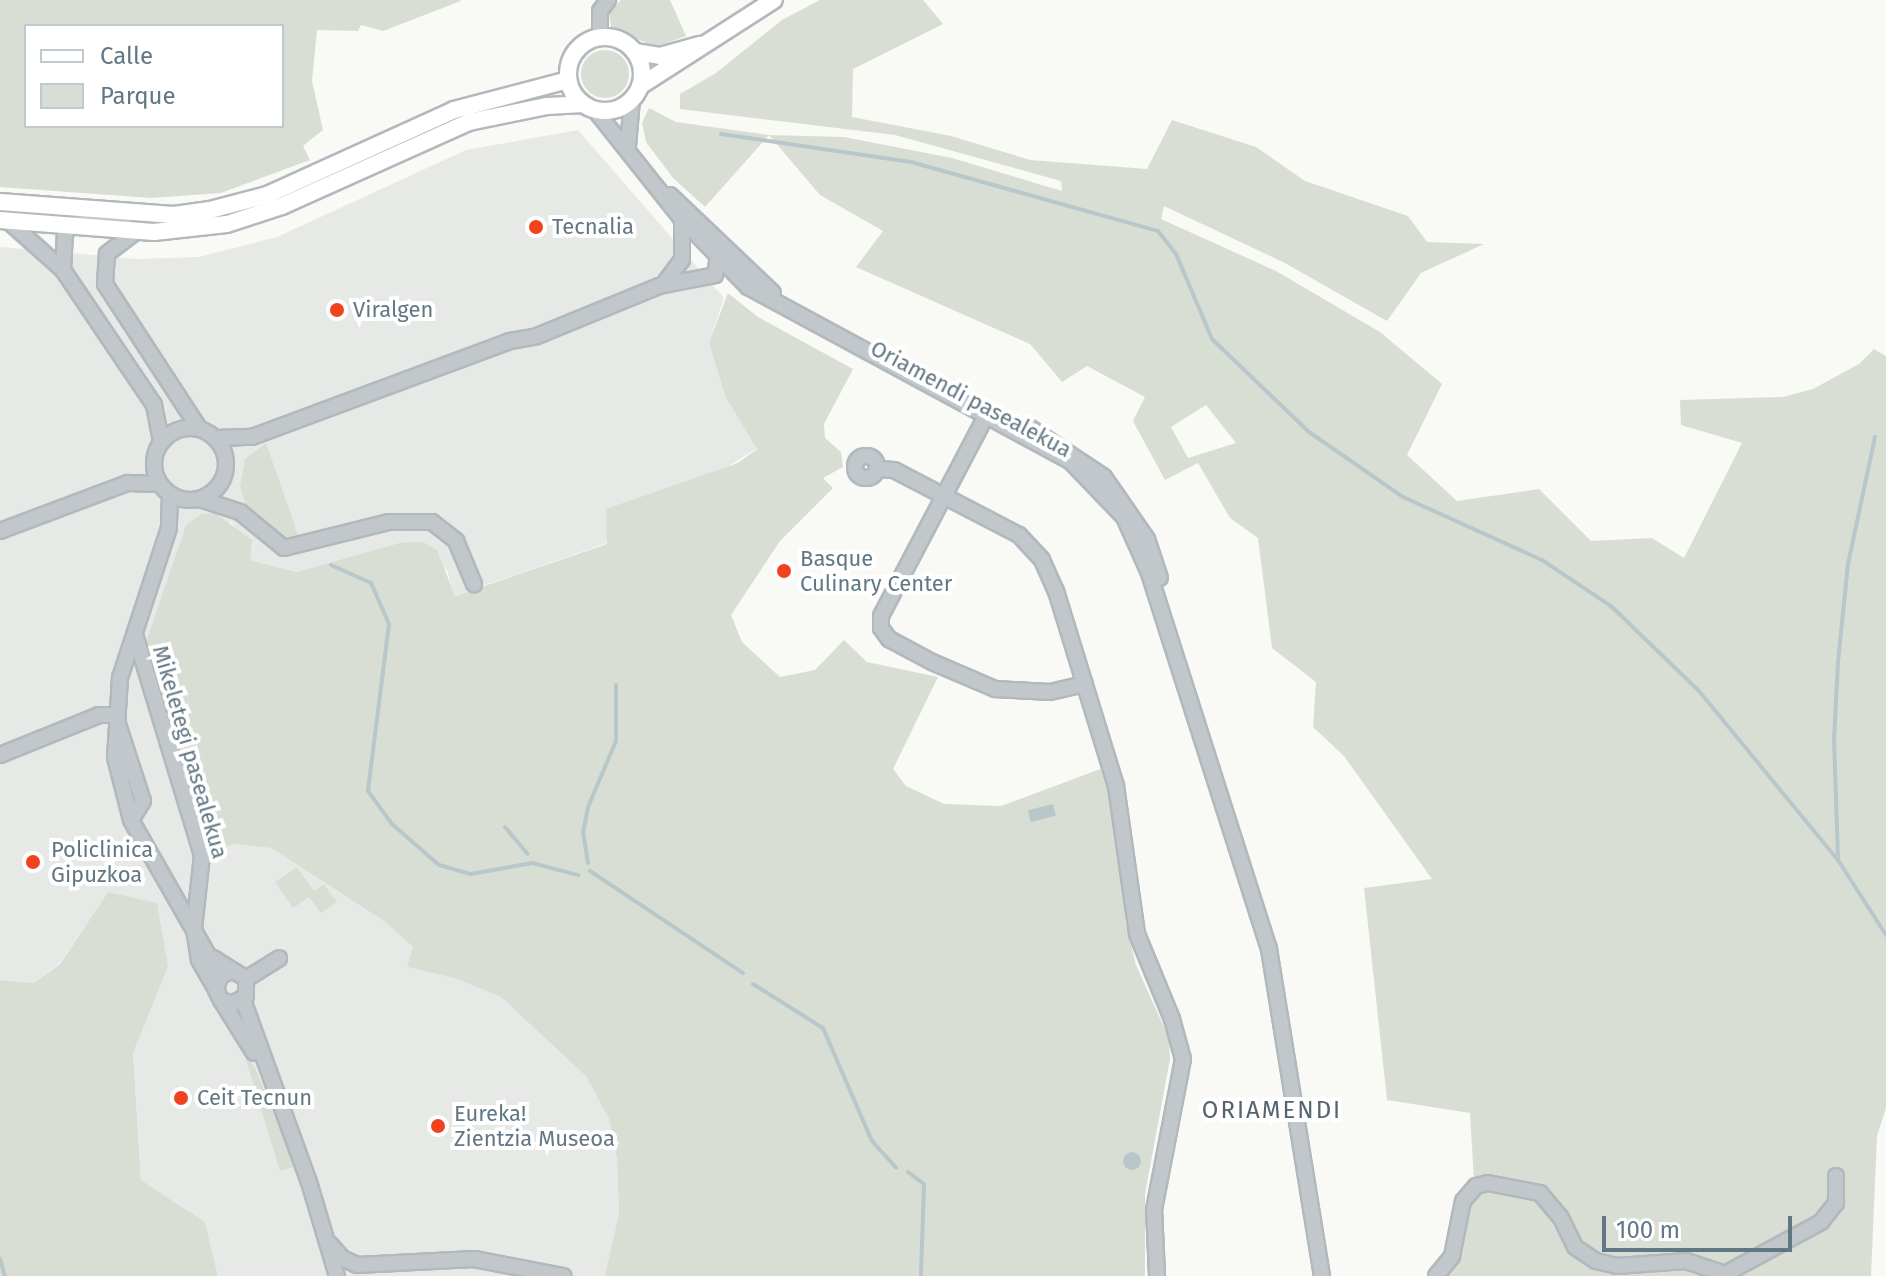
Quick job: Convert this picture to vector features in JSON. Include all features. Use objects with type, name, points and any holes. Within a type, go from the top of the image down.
[{"type":"main road","points":[[4,220],[137,231],[227,224],[282,206],[469,122],[589,107],[615,109],[687,59],[701,45],[773,1]]},
{"type":"main road","points":[[568,80],[577,49],[600,37],[617,39],[635,52],[660,56],[701,45]]},
{"type":"main road","points":[[635,52],[642,72],[636,93]]},
{"type":"main road","points":[[568,80],[589,107]]},
{"type":"main road","points":[[0,202],[174,215],[238,204],[454,110],[568,80]]},
{"type":"street","points":[[600,37],[600,11],[608,0]]},
{"type":"street","points":[[628,146],[636,93]]},
{"type":"street","name":"Oriamendi pasealekua","points":[[589,107],[628,146],[681,218],[748,287],[1071,462],[1106,494],[1136,539],[1269,949]]},
{"type":"street","name":"Oriamendi pasealekua","points":[[666,194],[777,296],[1043,435],[1104,477],[1147,539],[1265,899],[1269,949],[1322,1276]]},
{"type":"street","points":[[63,270],[65,234],[70,225],[142,212]]},
{"type":"street","points":[[663,285],[682,260],[681,218]]},
{"type":"street","points":[[4,220],[63,270],[154,405],[165,489]]},
{"type":"street","points":[[137,231],[107,254],[105,284],[199,428],[217,438],[252,437],[518,338],[537,336],[552,326],[663,285],[715,275],[718,258],[707,232]]},
{"type":"street","points":[[698,279],[748,287]]},
{"type":"street","points":[[963,393],[986,416],[1043,435]]},
{"type":"street","points":[[986,416],[881,616],[881,628],[889,639],[932,662],[995,689],[1050,692],[1085,684]]},
{"type":"street","points":[[0,531],[128,483],[158,447],[178,429],[199,428]]},
{"type":"street","points":[[196,500],[226,471],[252,437]]},
{"type":"street","points":[[217,438],[240,512]]},
{"type":"street","points":[[877,469],[894,470],[1030,545],[1050,575],[1121,805],[1137,934],[1172,1019],[1183,1059],[1154,1209],[1157,1276]]},
{"type":"street","points":[[128,483],[165,489],[240,512],[276,543],[296,548],[367,527],[413,519],[432,522],[456,541],[474,584]]},
{"type":"street","name":"Mikeletegi pasealekua","points":[[165,489],[169,528],[120,678],[115,715],[116,769],[131,820],[213,958],[222,984],[262,1063]]},
{"type":"street","name":"Mikeletegi pasealekua","points":[[169,528],[196,500]]},
{"type":"street","name":"Mikeletegi pasealekua","points":[[136,634],[137,657],[202,855],[194,929],[199,960],[222,984]]},
{"type":"street","points":[[0,755],[99,715],[115,715]]},
{"type":"street","points":[[222,984],[246,979],[279,958]]},
{"type":"street","name":"Mikeletegi pasealekua","points":[[246,979],[243,1000],[262,1063],[330,1243],[337,1276]]},
{"type":"street","points":[[222,984],[243,1000]]},
{"type":"street","points":[[1436,1276],[1452,1256],[1463,1201],[1476,1186],[1488,1183],[1540,1193],[1561,1218],[1575,1247],[1596,1261],[1617,1266],[1686,1261],[1725,1274],[1821,1222],[1836,1203],[1836,1176]]},
{"type":"street","points":[[330,1243],[342,1258],[357,1265],[474,1259],[563,1276]]},
{"type":"shaded area","points":[[578,130],[724,298],[709,343],[725,396],[757,448],[607,543],[454,596],[447,570],[399,543],[298,572],[250,560],[230,519],[234,844],[271,848],[384,921],[413,947],[407,967],[454,978],[501,997],[586,1075],[609,1119],[617,1160],[619,1213],[607,1269],[627,1276],[218,1276],[205,1222],[141,1180],[133,1053],[168,967],[108,892],[60,963],[34,983],[0,980],[0,247],[138,259],[199,257],[277,237],[466,150]]},
{"type":"shaded area","points":[[1053,804],[1056,816],[1031,822],[1028,810]]},
{"type":"shaded area","points":[[1132,1152],[1141,1161],[1132,1170],[1123,1161]]},
{"type":"green space","points":[[0,0],[461,1],[383,31],[361,25],[358,31],[317,30],[312,81],[323,130],[303,146],[310,160],[221,193],[151,198],[0,187]]},
{"type":"green space","points":[[621,0],[670,0],[686,36],[655,47],[611,27],[609,12]]},
{"type":"green space","points":[[820,0],[923,0],[943,24],[853,69],[852,117],[951,136],[1030,160],[1147,169],[1172,120],[1256,147],[1305,181],[1408,216],[1427,242],[1484,244],[1421,273],[1387,321],[1283,262],[1164,206],[1161,219],[1276,271],[1380,332],[1442,384],[1407,455],[1457,501],[1539,489],[1591,541],[1652,538],[1684,558],[1742,443],[1681,425],[1680,400],[1783,397],[1813,389],[1859,364],[1874,349],[1886,356],[1886,1108],[1877,1136],[1871,1276],[1445,1276],[1474,1180],[1470,1113],[1387,1100],[1364,888],[1432,879],[1344,756],[1313,727],[1316,682],[1272,648],[1258,538],[1230,518],[1198,463],[1165,480],[1133,421],[1145,397],[1087,366],[1062,382],[1030,344],[856,267],[883,231],[820,195],[769,135],[844,137],[952,158],[1062,191],[1061,181],[895,135],[680,109],[680,94],[716,73],[782,20]],"holes":[[[1206,405],[1236,443],[1188,458],[1171,427]]]},
{"type":"green space","points":[[605,50],[614,51],[622,57],[628,65],[628,83],[622,91],[614,97],[605,98],[596,97],[588,91],[582,83],[581,74],[582,65],[588,57],[596,51]]},
{"type":"green space","points":[[649,108],[676,122],[769,135],[705,207],[673,178],[646,142],[642,123]]},
{"type":"green space","points":[[728,293],[758,317],[853,369],[824,424],[825,438],[841,452],[843,467],[823,478],[833,488],[780,541],[731,615],[742,642],[780,677],[815,670],[844,640],[867,662],[938,677],[893,769],[906,786],[944,804],[1001,806],[1103,768],[1114,817],[1126,925],[1136,965],[1169,1038],[1170,1059],[1145,1194],[1145,1276],[605,1276],[619,1213],[617,1160],[609,1119],[586,1076],[501,997],[454,978],[407,967],[413,947],[384,921],[271,848],[234,844],[208,851],[146,642],[186,525],[201,514],[215,513],[252,540],[250,560],[297,572],[399,543],[423,542],[437,550],[455,596],[607,544],[606,509],[738,463],[757,449],[725,396],[709,343]]},
{"type":"green space","points":[[266,443],[299,540],[280,538],[247,508],[240,487],[245,459]]},
{"type":"green space","points":[[297,867],[314,891],[324,884],[337,902],[321,913],[309,897],[293,908],[275,882]]},
{"type":"green space","points":[[108,892],[157,903],[168,967],[133,1053],[141,1180],[205,1222],[218,1276],[0,1276],[0,980],[34,983],[60,964]]},
{"type":"green space","points":[[243,1050],[255,1068],[296,1166],[280,1171]]},
{"type":"waterway","points":[[721,134],[911,162],[1158,231],[1176,254],[1212,339],[1309,432],[1403,497],[1542,560],[1611,606],[1699,691],[1838,860],[1886,935]]},
{"type":"waterway","points":[[1838,859],[1834,739],[1838,662],[1848,564],[1875,437]]},
{"type":"waterway","points":[[331,565],[371,583],[389,624],[368,791],[392,824],[439,865],[471,874],[532,863],[578,875]]},
{"type":"waterway","points":[[588,863],[583,833],[588,807],[616,741],[616,685]]},
{"type":"waterway","points":[[505,827],[528,854]]},
{"type":"waterway","points":[[590,871],[743,973]]},
{"type":"waterway","points":[[753,984],[823,1028],[872,1141],[896,1168]]},
{"type":"waterway","points":[[908,1172],[924,1184],[921,1276]]},
{"type":"waterway","points":[[0,1259],[5,1276]]},
{"type":"place","name":"Tecnalia","points":[[536,227]]},
{"type":"place","name":"Viralgen","points":[[337,310]]},
{"type":"place","name":"Basque Culinary Center","points":[[784,571]]},
{"type":"place","name":"Policlinica Gipuzkoa","points":[[33,862]]},
{"type":"place","name":"Ceit Tecnun","points":[[181,1098]]},
{"type":"place","name":"Eureka! Zientzia Museoa","points":[[438,1126]]},
{"type":"district","name":"ORIAMENDI","points":[[1272,1111]]}]
